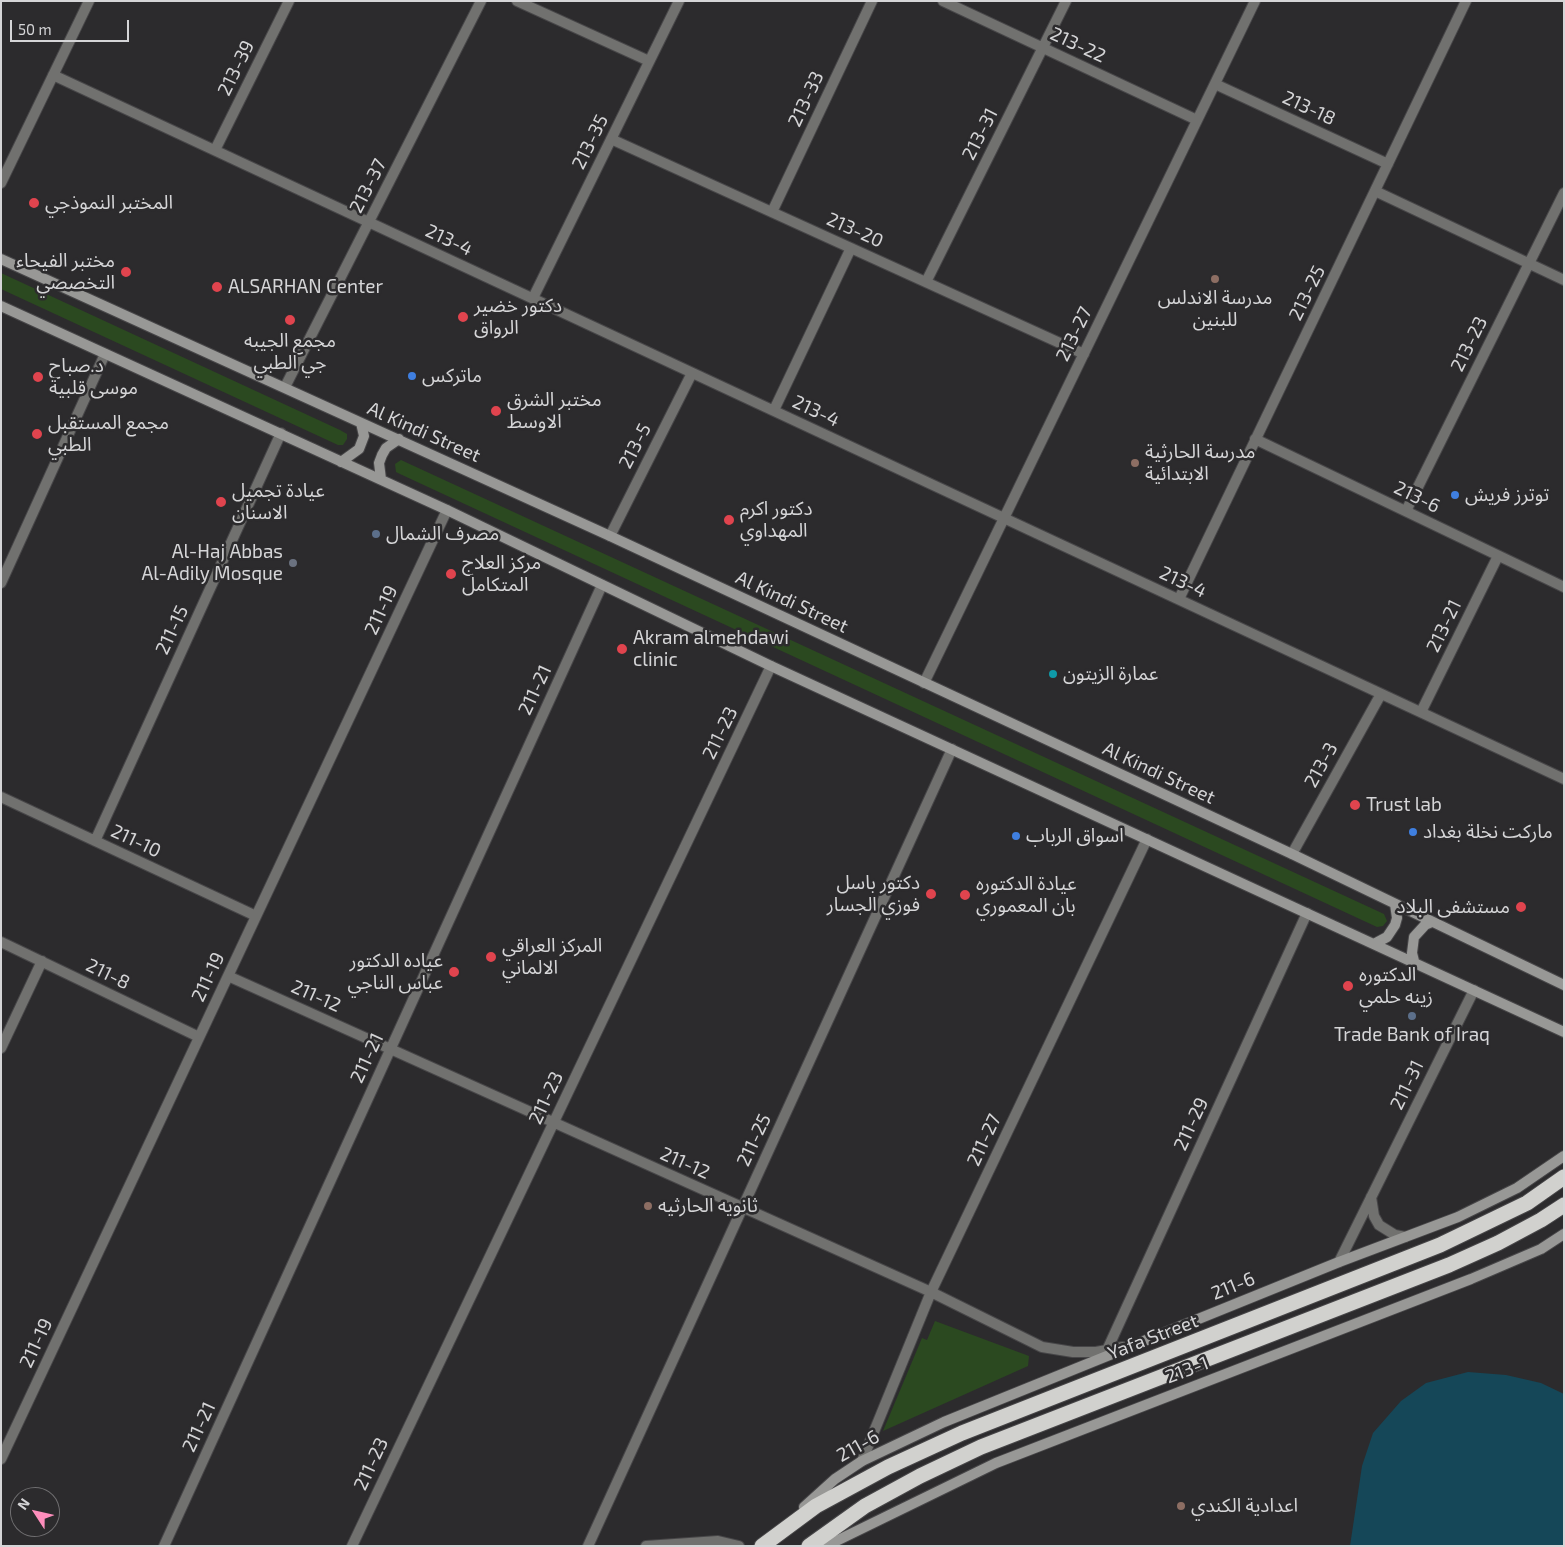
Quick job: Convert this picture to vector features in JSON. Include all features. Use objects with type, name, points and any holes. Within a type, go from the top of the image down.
[{"type":"highway","name":"Yafa Street","points":[[763,1545],[816,1506],[888,1467],[962,1433],[1300,1301],[1487,1224],[1527,1203],[1564,1177]]},
{"type":"highway","points":[[809,1546],[865,1506],[920,1476],[981,1447],[1308,1321],[1498,1243],[1542,1220],[1564,1205]]},
{"type":"street","points":[[1,183],[89,1]]},
{"type":"street","name":"213-39","points":[[215,150],[289,1]]},
{"type":"street","name":"213-37","points":[[285,387],[481,1]]},
{"type":"street","points":[[517,1],[650,61]]},
{"type":"street","name":"213-35","points":[[533,298],[679,1]]},
{"type":"street","name":"213-33","points":[[772,212],[872,1]]},
{"type":"street","name":"213-22","points":[[943,1],[1198,120]]},
{"type":"street","name":"213-31","points":[[926,282],[1066,1]]},
{"type":"street","name":"213-27","points":[[924,683],[1255,1]]},
{"type":"street","name":"213-25","points":[[1178,599],[1466,1]]},
{"type":"street","name":"213-4","points":[[54,75],[1564,779]]},
{"type":"street","name":"213-18","points":[[1215,84],[1388,164]]},
{"type":"street","name":"213-20","points":[[611,139],[1084,354]]},
{"type":"street","points":[[1375,191],[1564,280]]},
{"type":"street","name":"213-23","points":[[1406,511],[1564,193]]},
{"type":"street","points":[[774,410],[851,248]]},
{"type":"street","name":"Al Kindi Street","points":[[1,258],[610,536],[1292,854],[1564,985]]},
{"type":"street","points":[[1,306],[282,433],[771,666],[1414,961],[1564,1032]]},
{"type":"street","points":[[1,583],[105,354]]},
{"type":"street","name":"213-5","points":[[610,536],[692,373]]},
{"type":"street","points":[[341,462],[359,449],[364,436],[361,423]]},
{"type":"street","name":"211-15","points":[[95,841],[282,433]]},
{"type":"street","points":[[381,479],[379,463],[382,455],[392,443],[399,439]]},
{"type":"street","name":"213-6","points":[[1256,439],[1498,556],[1563,585]]},
{"type":"street","name":"211-19","points":[[1,1459],[447,510]]},
{"type":"street","name":"213-21","points":[[1421,712],[1498,556]]},
{"type":"street","name":"211-21","points":[[164,1546],[602,585]]},
{"type":"street","name":"211-23","points":[[352,1546],[771,666]]},
{"type":"street","name":"213-3","points":[[1292,854],[1381,694]]},
{"type":"street","name":"211-25","points":[[588,1546],[952,749]]},
{"type":"street","name":"211-10","points":[[1,797],[256,916]]},
{"type":"street","name":"211-27","points":[[862,1461],[931,1292],[1147,839]]},
{"type":"street","points":[[1374,944],[1387,937],[1395,925],[1397,918],[1395,904]]},
{"type":"street","name":"211-29","points":[[1107,1350],[1307,913]]},
{"type":"street","points":[[1414,961],[1412,953],[1414,937],[1425,925],[1432,922]]},
{"type":"street","name":"211-8","points":[[1,942],[199,1037]]},
{"type":"street","points":[[1,1048],[42,961]]},
{"type":"street","name":"211-12","points":[[228,976],[931,1292],[1042,1347],[1073,1352],[1107,1350],[1133,1345]]},
{"type":"street","name":"211-31","points":[[1340,1262],[1474,990]]},
{"type":"street","name":"211-6","points":[[763,1545],[835,1479],[862,1461],[944,1422],[1340,1262],[1458,1217],[1517,1188],[1564,1156]]},
{"type":"street","points":[[1372,1197],[1374,1216],[1379,1225],[1395,1236],[1405,1237]]},
{"type":"street","name":"213-1","points":[[826,1546],[996,1463],[1471,1279],[1541,1248],[1564,1234]]},
{"type":"street","points":[[646,1546],[718,1541],[739,1546]]},
{"type":"green space","points":[[1,273],[340,430],[347,434],[347,439],[343,445],[338,445],[1,289]]},
{"type":"green space","points":[[401,460],[1384,914],[1387,921],[1383,926],[1377,927],[400,474],[396,472],[395,464]]},
{"type":"green space","points":[[935,1321],[1029,1356],[1028,1366],[883,1431],[922,1338],[927,1340]]},
{"type":"water","points":[[1468,1372],[1506,1375],[1541,1383],[1564,1394],[1564,1546],[1350,1546],[1362,1466],[1373,1433],[1401,1401],[1426,1383]]},
{"type":"place","name":"المختبر النموذجي","points":[[34,203]]},
{"type":"place","name":"مختبر الفيحاء التخصصي","points":[[126,272]]},
{"type":"place","name":"مدرسة الاندلس للبنين","points":[[1215,279]]},
{"type":"place","name":"ALSARHAN Center","points":[[217,287]]},
{"type":"place","name":"دكتور خضير الرواق","points":[[463,317]]},
{"type":"place","name":"مجمع الجيبه جي الطبي","points":[[290,320]]},
{"type":"place","name":"ماتركس","points":[[412,376]]},
{"type":"place","name":"د.صباح موسى قلبية","points":[[38,377]]},
{"type":"place","name":"مختبر الشرق الاوسط","points":[[496,411]]},
{"type":"place","name":"مجمع المستقبل الطبي","points":[[37,434]]},
{"type":"place","name":"مدرسة الحارثية الابتدائية","points":[[1135,463]]},
{"type":"place","name":"توترز فريش","points":[[1455,495]]},
{"type":"place","name":"عيادة تجميل الاسنان","points":[[221,502]]},
{"type":"place","name":"دكتور اكرم المهداوي","points":[[729,520]]},
{"type":"place","name":"مصرف الشمال","points":[[376,534]]},
{"type":"place","name":"Al-Haj Abbas Al-Adily Mosque","points":[[293,563]]},
{"type":"place","name":"مركز العلاج المتكامل","points":[[451,574]]},
{"type":"place","name":"Akram almehdawi clinic","points":[[622,649]]},
{"type":"place","name":"عمارة الزيتون","points":[[1053,674]]},
{"type":"place","name":"Trust lab","points":[[1355,805]]},
{"type":"place","name":"ماركت نخلة بغداد","points":[[1413,832]]},
{"type":"place","name":"اسواق الرباب","points":[[1016,836]]},
{"type":"place","name":"دكتور باسل فوزي الجسار","points":[[931,894]]},
{"type":"place","name":"عيادة الدكتوره بان المعموري","points":[[965,895]]},
{"type":"place","name":"مستشفى البلاد","points":[[1521,907]]},
{"type":"place","name":"المركز العراقي الالماني","points":[[491,957]]},
{"type":"place","name":"عياده الدكتور عباس الناجي","points":[[454,972]]},
{"type":"place","name":"الدكتوره زينه حلمي","points":[[1348,986]]},
{"type":"place","name":"Trade Bank of Iraq","points":[[1412,1016]]},
{"type":"place","name":"ثانويه الحارثيه","points":[[648,1206]]},
{"type":"place","name":"اعدادية الكندي","points":[[1181,1506]]}]
